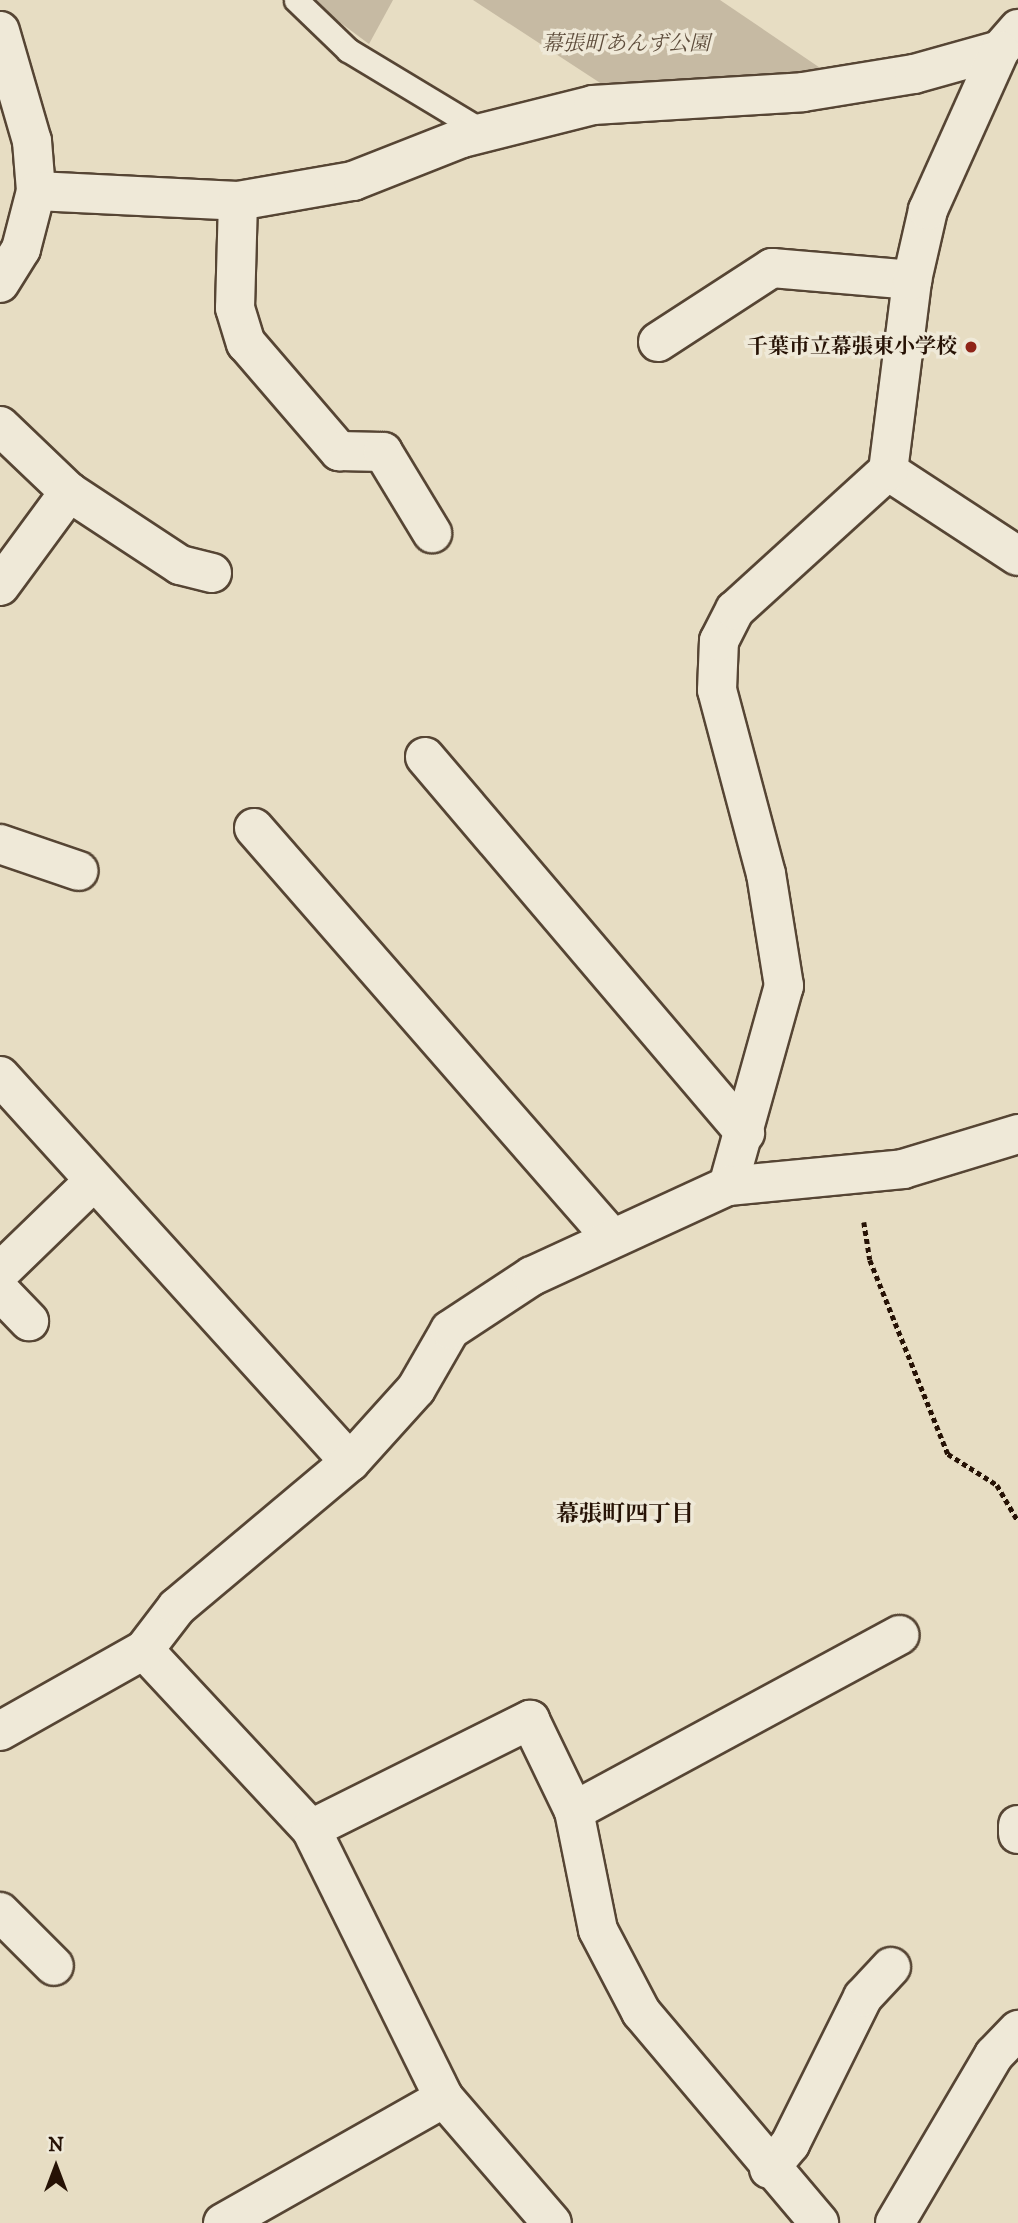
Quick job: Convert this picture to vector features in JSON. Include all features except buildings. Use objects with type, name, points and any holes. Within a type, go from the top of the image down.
[{"type":"street","points":[[0,31],[32,141],[36,191],[22,249],[0,283]]},
{"type":"street","points":[[36,191],[238,201],[353,181],[484,132],[593,105],[815,90],[914,74],[1009,39]]},
{"type":"street","points":[[728,1186],[784,986],[766,874],[717,690],[719,641],[735,610],[888,471],[912,281],[928,210],[1009,39]]},
{"type":"street","points":[[238,201],[235,308],[246,343],[339,451],[383,452],[432,533]]},
{"type":"street","points":[[658,342],[772,268],[912,281]]},
{"type":"street","points":[[0,426],[69,492],[180,565],[212,573]]},
{"type":"street","points":[[888,471],[1018,556]]},
{"type":"street","points":[[0,586],[69,492]]},
{"type":"street","points":[[425,757],[745,1133]]},
{"type":"street","points":[[254,828],[611,1237]]},
{"type":"street","points":[[0,845],[79,871]]},
{"type":"street","points":[[0,1076],[350,1462]]},
{"type":"street","points":[[0,1731],[144,1650],[177,1607],[350,1462],[416,1389],[450,1330],[532,1276],[611,1237],[728,1186],[904,1168],[1018,1135]]},
{"type":"street","points":[[0,1272],[94,1181]]},
{"type":"street","points":[[0,1291],[29,1321]]},
{"type":"street","points":[[574,1811],[900,1635]]},
{"type":"street","points":[[144,1650],[311,1829],[444,2098],[552,2223]]},
{"type":"street","points":[[311,1829],[530,1720],[574,1811],[598,1930],[635,2000],[769,2169],[819,2223]]},
{"type":"street","points":[[1018,1825],[1018,1834]]},
{"type":"street","points":[[0,1912],[54,1966]]},
{"type":"street","points":[[769,2169],[790,2144],[863,1997],[891,1967]]},
{"type":"street","points":[[895,2223],[994,2055],[1018,2030]]},
{"type":"street","points":[[223,2223],[444,2098]]},
{"type":"lane","points":[[296,0],[348,50],[484,132]]},
{"type":"path","points":[[855,1173],[870,1260],[948,1454],[996,1485],[1018,1521]]},
{"type":"green space","points":[[310,0],[393,0],[369,44]]},
{"type":"green space","name":"幕張町あんず公園","points":[[473,0],[720,0],[835,78],[611,90]]},
{"type":"place","name":"千葉市立幕張東小学校","points":[[971,347]]},
{"type":"district","name":"幕張町四丁目","points":[[625,1515]]}]
